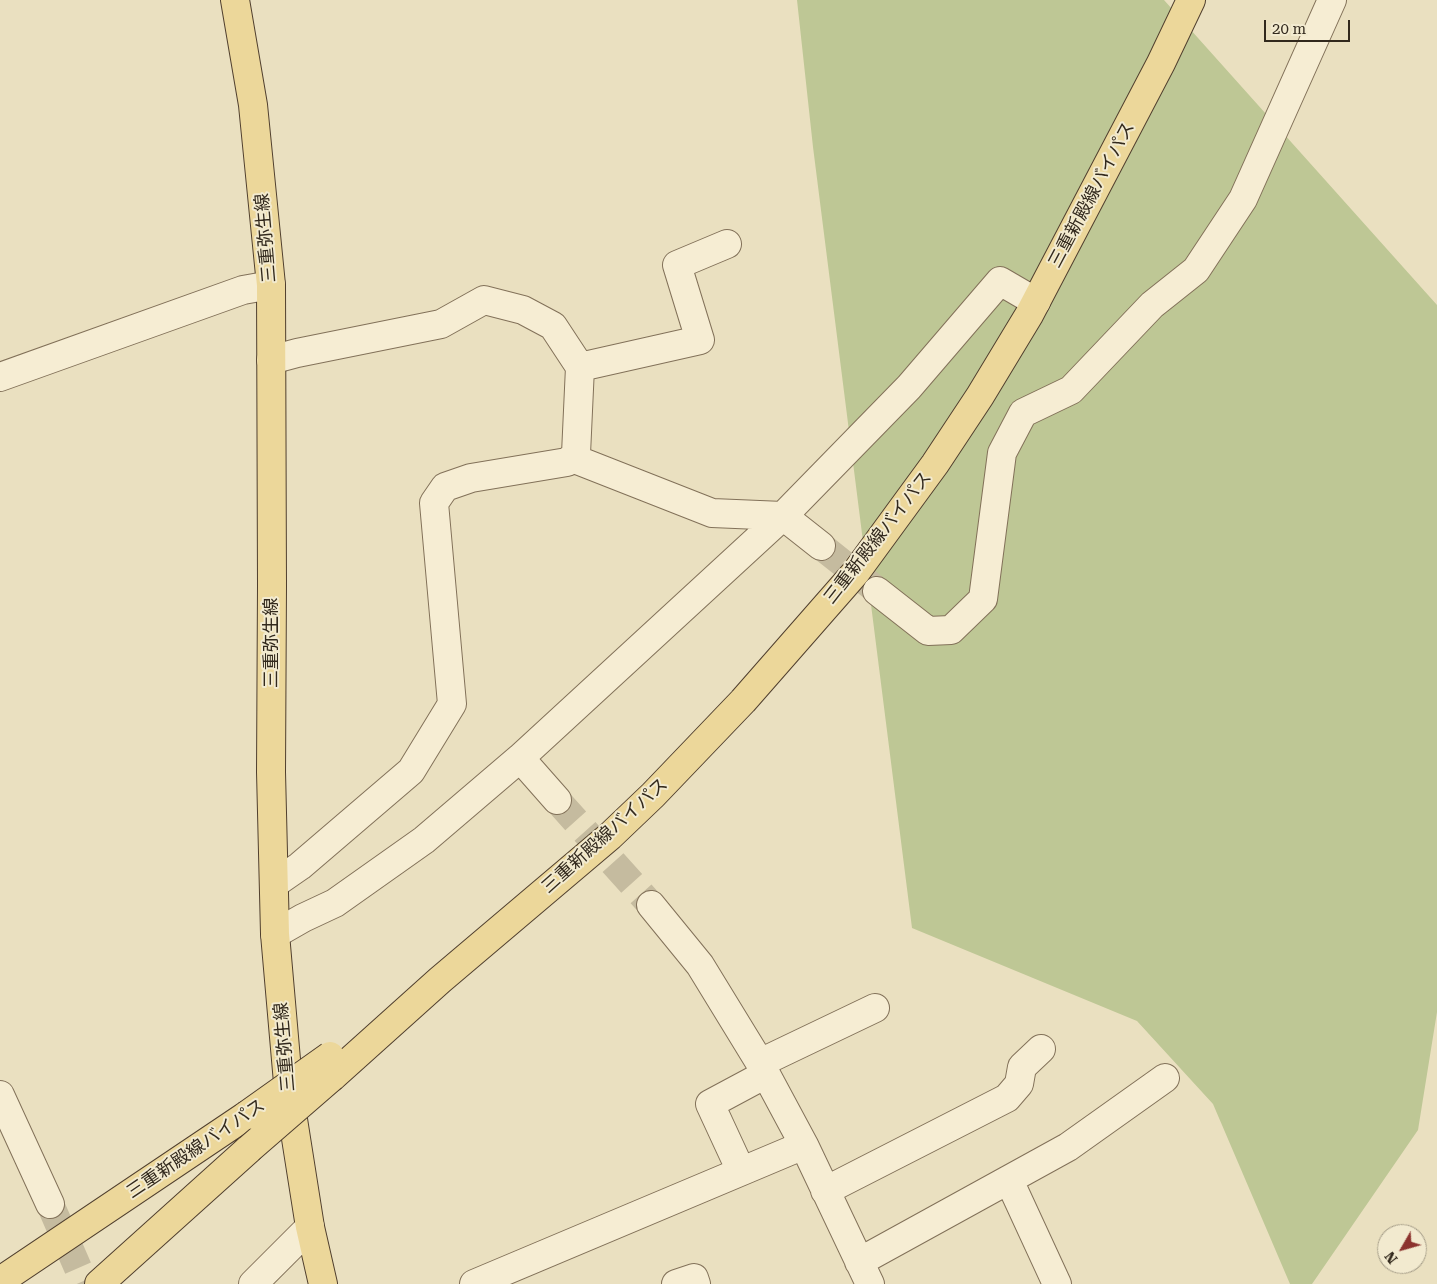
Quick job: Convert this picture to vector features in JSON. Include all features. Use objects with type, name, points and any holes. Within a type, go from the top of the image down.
[{"type":"main road","name":"三重弥生線","points":[[235,0],[253,105],[270,285],[271,772],[275,934],[288,1094],[310,1227],[323,1284]]},
{"type":"main road","name":"三重新殿線バイパス","points":[[100,1284],[249,1150],[331,1066],[440,980],[610,836],[693,754],[750,694],[856,572],[930,472],[980,396],[1036,302],[1161,63],[1191,0]]},
{"type":"main road","name":"三重新殿線バイパス","points":[[0,1281],[247,1115],[331,1066]]},
{"type":"street","points":[[877,590],[928,632],[951,630],[983,599],[1002,453],[1023,413],[1071,390],[1152,305],[1196,270],[1243,200],[1332,0]]},
{"type":"street","points":[[580,367],[700,340],[677,266],[727,244]]},
{"type":"street","points":[[275,934],[335,903],[416,846],[520,758],[783,516],[909,387],[1000,281],[1036,302]]},
{"type":"street","points":[[0,376],[243,290],[270,285]]},
{"type":"street","points":[[271,360],[441,324],[484,300],[523,310],[554,326],[580,367],[576,454],[572,458],[567,462],[472,478],[445,487],[434,503],[452,704],[411,771],[300,866],[274,884]]},
{"type":"street","points":[[572,458],[712,513],[783,516],[821,546]]},
{"type":"street","points":[[520,758],[557,800]]},
{"type":"street","points":[[651,905],[700,965],[763,1068],[804,1144],[864,1273],[1008,1180],[1068,1147],[1164,1078]]},
{"type":"street","points":[[741,1171],[710,1104],[763,1068],[875,1008]]},
{"type":"street","points":[[825,1191],[1007,1098],[1019,1084],[1022,1067],[1042,1048]]},
{"type":"street","points":[[0,1095],[50,1204]]},
{"type":"street","points":[[474,1284],[804,1144]]},
{"type":"street","points":[[1008,1180],[1057,1284]]},
{"type":"street","points":[[253,1284],[310,1227]]},
{"type":"street","points":[[676,1284],[694,1278],[696,1284]]},
{"type":"green space","points":[[797,0],[1164,0],[1437,305],[1437,1012],[1418,1130],[1312,1284],[1290,1284],[1213,1104],[1137,1021],[912,928],[813,147]]},
{"type":"tunnel","points":[[821,546],[874,588]]},
{"type":"tunnel","points":[[557,800],[651,905]]},
{"type":"tunnel","points":[[50,1204],[85,1284]]}]
